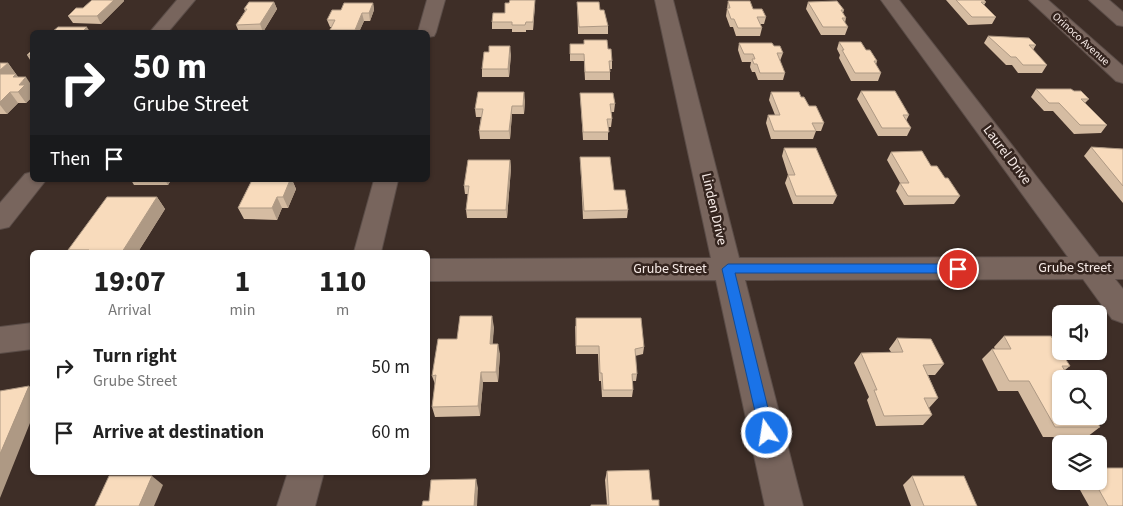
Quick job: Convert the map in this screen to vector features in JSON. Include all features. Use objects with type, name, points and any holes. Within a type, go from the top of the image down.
[{"type":"street","points":[[161,30],[186,0]]},
{"type":"street","points":[[428,30],[436,0]]},
{"type":"street","name":"Linden Drive","points":[[664,0],[784,506]]},
{"type":"street","name":"Laurel Drive","points":[[890,0],[1123,310]]},
{"type":"street","name":"Orinoco Avenue","points":[[1038,0],[1123,77]]},
{"type":"street","points":[[1098,0],[1123,21]]},
{"type":"street","points":[[1090,48],[1115,47]]},
{"type":"street","points":[[0,220],[32,182]]},
{"type":"street","points":[[368,250],[385,182]]},
{"type":"street","name":"Grube Street","points":[[430,270],[1123,268]]},
{"type":"street","points":[[0,340],[30,336]]},
{"type":"street","points":[[296,506],[305,475]]},
{"type":"building","points":[[92,0],[114,0],[97,16],[68,16],[76,8],[83,8]]},
{"type":"building","points":[[510,0],[535,0],[533,22],[526,22],[525,25],[512,25],[512,22],[492,22],[493,13],[505,13],[505,3],[509,3]]},
{"type":"building","points":[[956,0],[984,0],[986,2],[981,2],[996,17],[972,17]]},
{"type":"building","points":[[728,1],[750,1],[753,9],[762,9],[766,17],[757,17],[762,28],[738,28],[734,19],[731,19],[727,8],[730,8]]},
{"type":"building","points":[[837,1],[844,10],[841,10],[846,18],[842,18],[848,27],[823,27],[808,2]]},
{"type":"building","points":[[249,2],[274,2],[260,24],[236,25],[247,9],[244,9]]},
{"type":"building","points":[[577,2],[599,2],[600,10],[604,10],[608,26],[579,27]]},
{"type":"building","points":[[344,3],[373,3],[369,13],[362,13],[355,30],[330,30],[335,20],[327,20],[332,10],[341,10]]},
{"type":"building","points":[[58,27],[87,27],[84,30],[54,30]]},
{"type":"building","points":[[988,36],[1029,38],[1036,45],[1029,45],[1047,65],[1023,65],[1016,57],[1011,57]]},
{"type":"building","points":[[584,40],[607,40],[608,49],[611,49],[612,61],[609,61],[610,72],[585,72],[584,54],[570,54],[570,44],[584,44]]},
{"type":"building","points":[[839,42],[861,42],[866,50],[870,50],[877,61],[874,61],[881,73],[855,73]]},
{"type":"building","points":[[739,43],[772,43],[774,46],[780,46],[783,53],[777,53],[785,73],[760,73],[757,64],[754,64],[752,59],[755,59],[753,54],[744,54]]},
{"type":"building","points":[[489,46],[510,46],[508,69],[482,69],[484,52],[489,52]]},
{"type":"building","points":[[0,63],[8,63],[0,70]]},
{"type":"building","points":[[0,74],[16,74],[13,77],[26,77],[19,85],[25,85],[18,92],[10,92],[0,102]]},
{"type":"building","points":[[1036,89],[1071,89],[1081,91],[1089,99],[1081,99],[1107,125],[1080,125],[1059,103],[1049,103]]},
{"type":"building","points":[[861,91],[895,91],[909,115],[903,115],[911,128],[882,128]]},
{"type":"building","points":[[478,92],[524,92],[523,106],[512,106],[509,131],[479,131],[483,109],[475,109]]},
{"type":"building","points":[[771,92],[799,92],[809,106],[816,106],[824,123],[812,123],[816,131],[774,131],[768,115],[780,115]]},
{"type":"building","points":[[580,93],[613,93],[615,104],[610,104],[612,119],[607,119],[609,132],[583,132]]},
{"type":"building","points":[[1091,147],[1123,149],[1123,186]]},
{"type":"building","points":[[784,148],[816,148],[837,196],[796,196],[788,175],[795,175]]},
{"type":"building","points":[[922,151],[931,166],[937,166],[960,196],[908,196],[900,183],[909,183],[891,152]]},
{"type":"building","points":[[580,157],[610,157],[614,190],[625,190],[628,210],[584,211]]},
{"type":"building","points":[[468,160],[510,160],[506,210],[466,210],[469,186],[464,186]]},
{"type":"building","points":[[251,182],[289,182],[283,197],[277,197],[272,208],[238,208]]},
{"type":"building","points":[[107,197],[157,197],[123,250],[68,250]]},
{"type":"building","points":[[460,316],[492,316],[490,344],[498,344],[496,372],[481,372],[478,406],[432,407],[436,375],[432,376],[438,339],[457,339]]},
{"type":"building","points":[[576,318],[641,318],[644,347],[635,349],[637,374],[632,374],[633,390],[603,390],[599,346],[576,346]]},
{"type":"building","points":[[1004,336],[1051,336],[1052,360],[1066,360],[1070,366],[1062,366],[1064,370],[1052,370],[1052,422],[1029,381],[1009,381],[992,349],[1011,349]]},
{"type":"building","points":[[897,338],[931,339],[944,364],[923,365],[938,398],[924,398],[932,415],[884,416],[874,390],[877,390],[861,353],[903,352]]},
{"type":"building","points":[[29,386],[0,454],[0,391]]},
{"type":"building","points":[[1054,425],[1099,425],[1100,427],[1055,427]]},
{"type":"building","points":[[1107,468],[1123,468],[1123,506],[1108,506],[1099,490],[1107,490]]},
{"type":"building","points":[[649,470],[652,500],[659,500],[659,506],[591,506],[609,505],[607,471]]},
{"type":"building","points":[[109,476],[152,476],[139,506],[95,506]]},
{"type":"building","points":[[912,476],[964,476],[977,506],[924,506]]},
{"type":"building","points":[[476,479],[474,506],[422,506],[423,501],[429,501],[431,480]]},
{"type":"route","points":[[767,433],[728,269],[958,269]]}]
